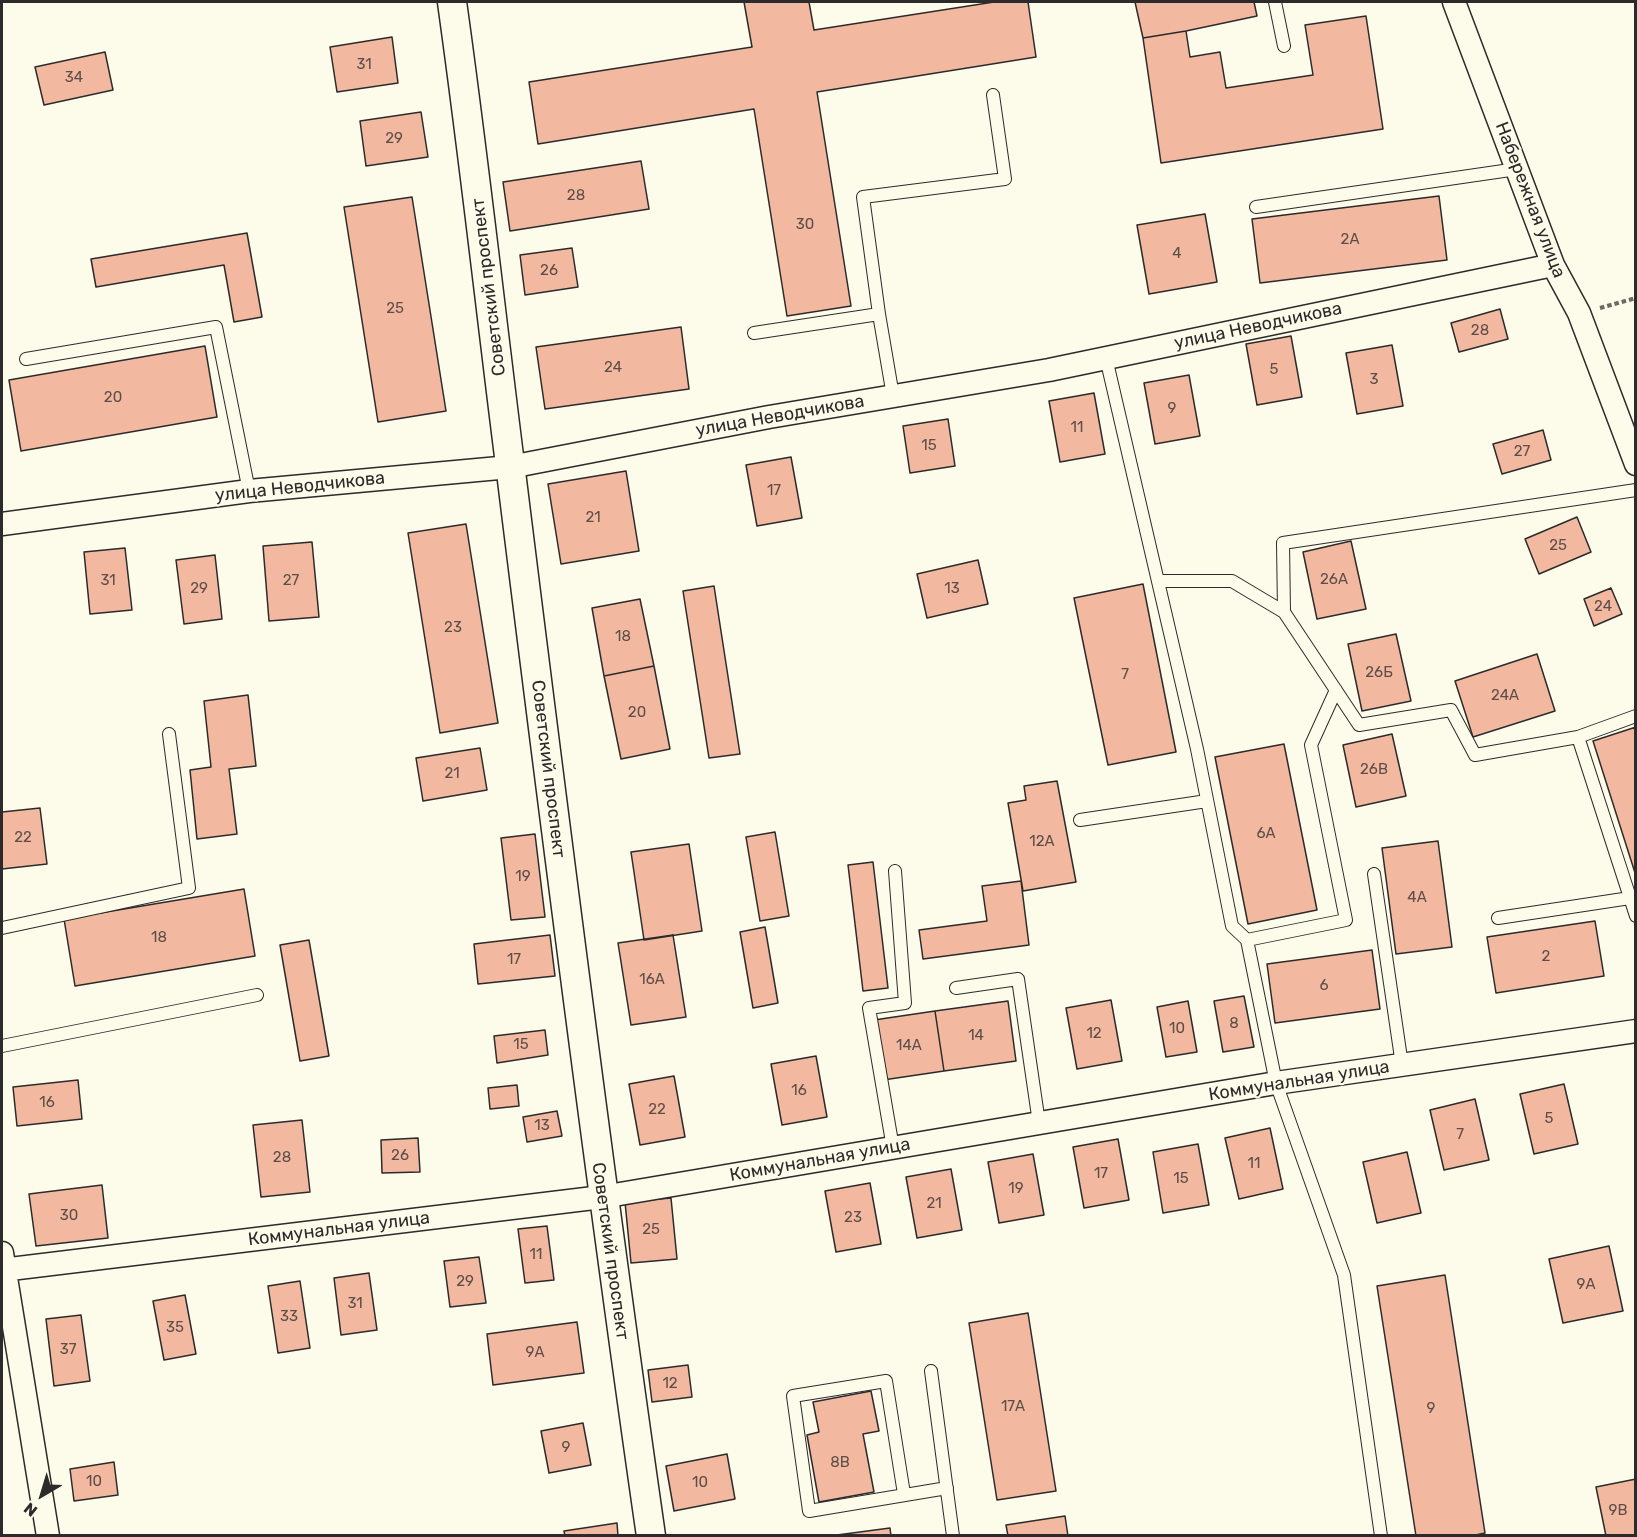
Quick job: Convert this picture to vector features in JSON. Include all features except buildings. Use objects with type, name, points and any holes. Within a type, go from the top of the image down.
[{"type":"street","name":"Советский проспект","points":[[452,2],[474,160],[510,467],[602,1197],[651,1536]]},
{"type":"street","name":"Набережная улица","points":[[1454,2],[1552,265],[1579,313],[1635,464]]},
{"type":"street","name":"улица Неводчикова","points":[[2,524],[249,491],[510,467],[769,417],[1106,358],[1552,265]]},
{"type":"street","name":"Коммунальная улица","points":[[2,1264],[602,1197],[1276,1083],[1635,1031]]},
{"type":"street","points":[[2,1264],[48,1536]]},
{"type":"lane","points":[[1275,2],[1284,46]]},
{"type":"lane","points":[[893,396],[863,197],[1005,179],[993,95]]},
{"type":"lane","points":[[1256,207],[1517,169]]},
{"type":"lane","points":[[754,333],[879,314]]},
{"type":"lane","points":[[26,359],[216,327],[249,491]]},
{"type":"lane","points":[[1106,358],[1158,580],[1232,926],[1247,940],[1276,1083],[1344,1275],[1381,1536]]},
{"type":"lane","points":[[1284,612],[1283,543],[1635,490]]},
{"type":"lane","points":[[1158,580],[1232,581],[1284,612],[1359,725],[1451,710],[1475,754],[1578,737],[1635,716]]},
{"type":"lane","points":[[1247,940],[1346,920],[1311,745],[1336,690]]},
{"type":"lane","points":[[2,928],[189,888],[169,734]]},
{"type":"lane","points":[[1578,737],[1635,916]]},
{"type":"lane","points":[[1080,820],[1207,801]]},
{"type":"lane","points":[[892,1148],[869,1008],[905,1003],[895,871]]},
{"type":"lane","points":[[1374,874],[1402,1065]]},
{"type":"lane","points":[[1498,918],[1630,898]]},
{"type":"lane","points":[[956,988],[1018,979],[1039,1123]]},
{"type":"lane","points":[[2,1046],[256,995]]},
{"type":"lane","points":[[932,1371],[953,1536]]},
{"type":"lane","points":[[904,1494],[886,1381],[793,1396],[809,1511],[947,1488]]},
{"type":"path","points":[[1579,313],[1635,298]]}]
